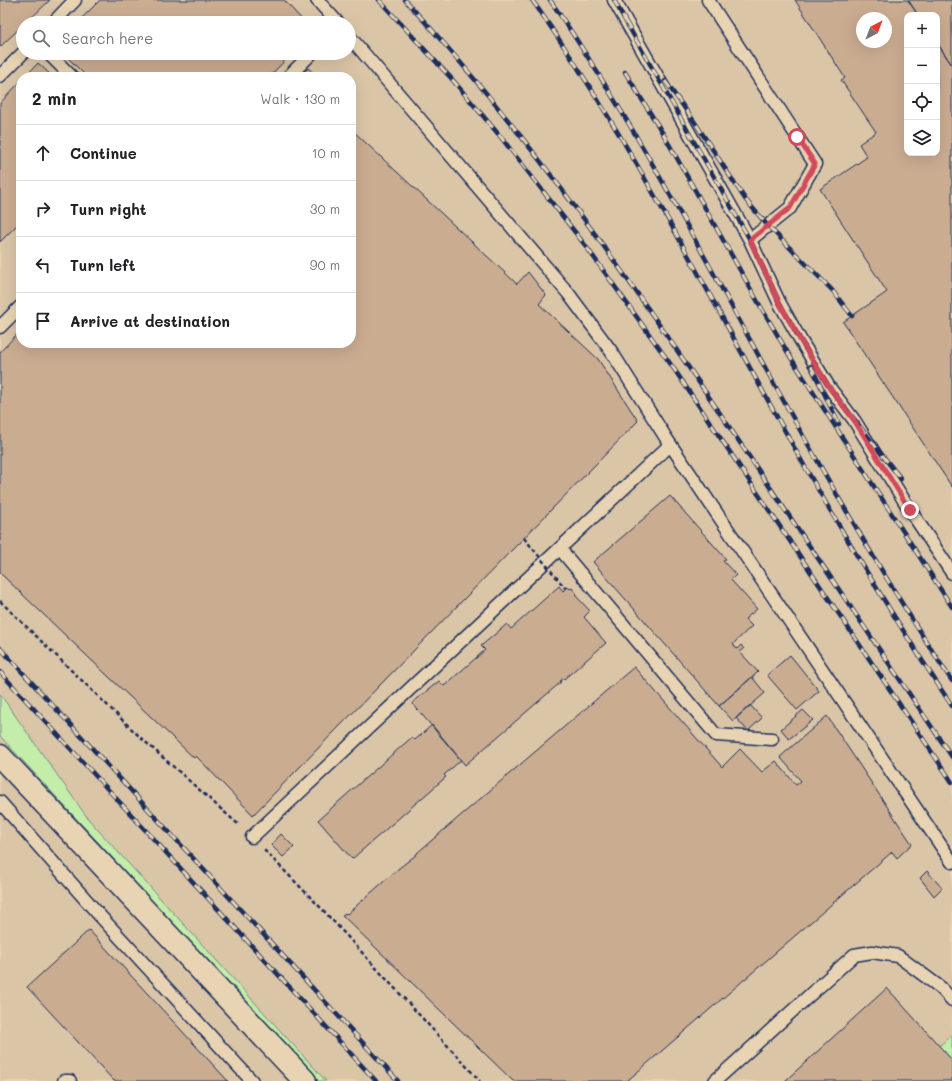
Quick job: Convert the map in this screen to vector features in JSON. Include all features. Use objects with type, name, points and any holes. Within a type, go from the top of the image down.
[{"type":"street","points":[[0,756],[305,1081]]},
{"type":"lane","points":[[59,16],[75,0]]},
{"type":"lane","points":[[317,0],[332,16]]},
{"type":"lane","points":[[614,0],[750,240],[779,302],[801,341],[829,387],[854,420],[910,510],[952,573]]},
{"type":"lane","points":[[708,0],[815,164],[790,208],[750,240]]},
{"type":"lane","points":[[356,44],[568,293],[611,351],[670,445],[952,862]]},
{"type":"lane","points":[[0,76],[16,60]]},
{"type":"lane","points":[[55,60],[67,72]]},
{"type":"lane","points":[[293,72],[305,60]]},
{"type":"lane","points":[[0,327],[16,311]]},
{"type":"lane","points":[[252,837],[670,445]]},
{"type":"lane","points":[[560,549],[716,735],[772,739]]},
{"type":"lane","points":[[0,802],[101,917],[252,1081]]},
{"type":"lane","points":[[715,1081],[854,955],[872,952],[898,956],[941,988],[952,1000]]},
{"type":"lane","points":[[64,1081],[70,1081]]},
{"type":"path","points":[[524,538],[566,589]]},
{"type":"shaded area","points":[[0,0],[952,0],[952,1081],[0,1081]]},
{"type":"green space","points":[[0,694],[89,820],[326,1081],[318,1081],[0,736]]},
{"type":"green space","points":[[952,1035],[952,1060],[939,1046]]},
{"type":"building","points":[[0,0],[50,0],[33,16],[16,16],[16,32],[0,47]]},
{"type":"building","points":[[100,0],[284,0],[299,16],[84,16]]},
{"type":"building","points":[[795,0],[908,0],[916,12],[904,12],[904,156],[940,156],[940,47],[952,65],[952,487],[843,322],[887,292],[820,189],[867,157],[859,144],[876,132],[841,80],[845,78]]},
{"type":"building","points":[[908,0],[952,0],[952,65],[940,47],[940,12],[916,12]]},
{"type":"building","points":[[70,60],[285,60],[274,72],[82,72]]},
{"type":"building","points":[[38,63],[48,72],[30,72]]},
{"type":"building","points":[[308,68],[312,72],[304,72]]},
{"type":"building","points":[[16,86],[16,226],[0,242],[0,103]]},
{"type":"building","points":[[356,134],[517,284],[528,272],[546,295],[539,304],[598,359],[638,421],[253,815],[196,756],[194,758],[0,573],[0,352],[16,335],[16,348],[356,348]]},
{"type":"building","points":[[670,496],[726,559],[723,561],[736,575],[731,580],[757,609],[745,619],[752,626],[733,644],[737,649],[741,645],[744,649],[740,652],[758,672],[719,706],[593,562]]},
{"type":"building","points":[[559,586],[563,591],[568,587],[570,589],[572,588],[577,594],[576,596],[590,611],[584,617],[606,643],[560,681],[561,682],[465,765],[412,703],[439,681],[444,686],[485,650],[481,646],[507,624],[511,629]]},
{"type":"building","points":[[790,655],[819,691],[797,710],[767,675]]},
{"type":"building","points":[[634,667],[722,767],[740,749],[762,772],[776,761],[796,785],[801,781],[780,757],[827,716],[912,844],[897,858],[892,852],[627,1081],[513,1081],[342,915],[347,914]]},
{"type":"building","points":[[752,677],[765,693],[733,721],[719,706]]},
{"type":"building","points":[[750,705],[762,718],[748,731],[736,718]]},
{"type":"building","points":[[803,710],[813,720],[789,739],[781,729]]},
{"type":"building","points":[[432,725],[461,760],[444,775],[446,777],[352,859],[318,820],[412,737],[415,740]]},
{"type":"building","points":[[281,834],[294,847],[283,857],[271,845]]},
{"type":"building","points":[[927,871],[942,888],[934,896],[920,878]]},
{"type":"building","points":[[89,930],[228,1081],[114,1081],[27,987]]},
{"type":"building","points":[[887,988],[952,1060],[952,1081],[785,1081]]},
{"type":"railway","points":[[379,0],[451,78],[500,136],[585,245],[672,366],[952,782]]},
{"type":"railway","points":[[405,0],[451,51],[537,156],[618,266],[696,377],[952,757]]},
{"type":"railway","points":[[532,0],[567,51],[631,155],[842,531],[885,602],[952,706]]},
{"type":"railway","points":[[550,0],[612,95],[641,144],[841,502],[906,610],[952,681]]},
{"type":"railway","points":[[614,0],[628,26]]},
{"type":"railway","points":[[626,22],[750,240],[779,302],[801,341],[829,387],[901,479]]},
{"type":"railway","points":[[625,72],[665,137],[791,358],[952,607]]},
{"type":"railway","points":[[665,81],[694,121],[745,199],[768,226],[832,290],[852,316]]},
{"type":"railway","points":[[811,366],[839,424]]},
{"type":"railway","points":[[0,648],[398,1081]]},
{"type":"railway","points":[[0,672],[376,1081]]},
{"type":"route","points":[[797,137],[815,164],[790,208],[750,240],[779,302],[801,341],[829,387],[854,420],[910,510]]}]
